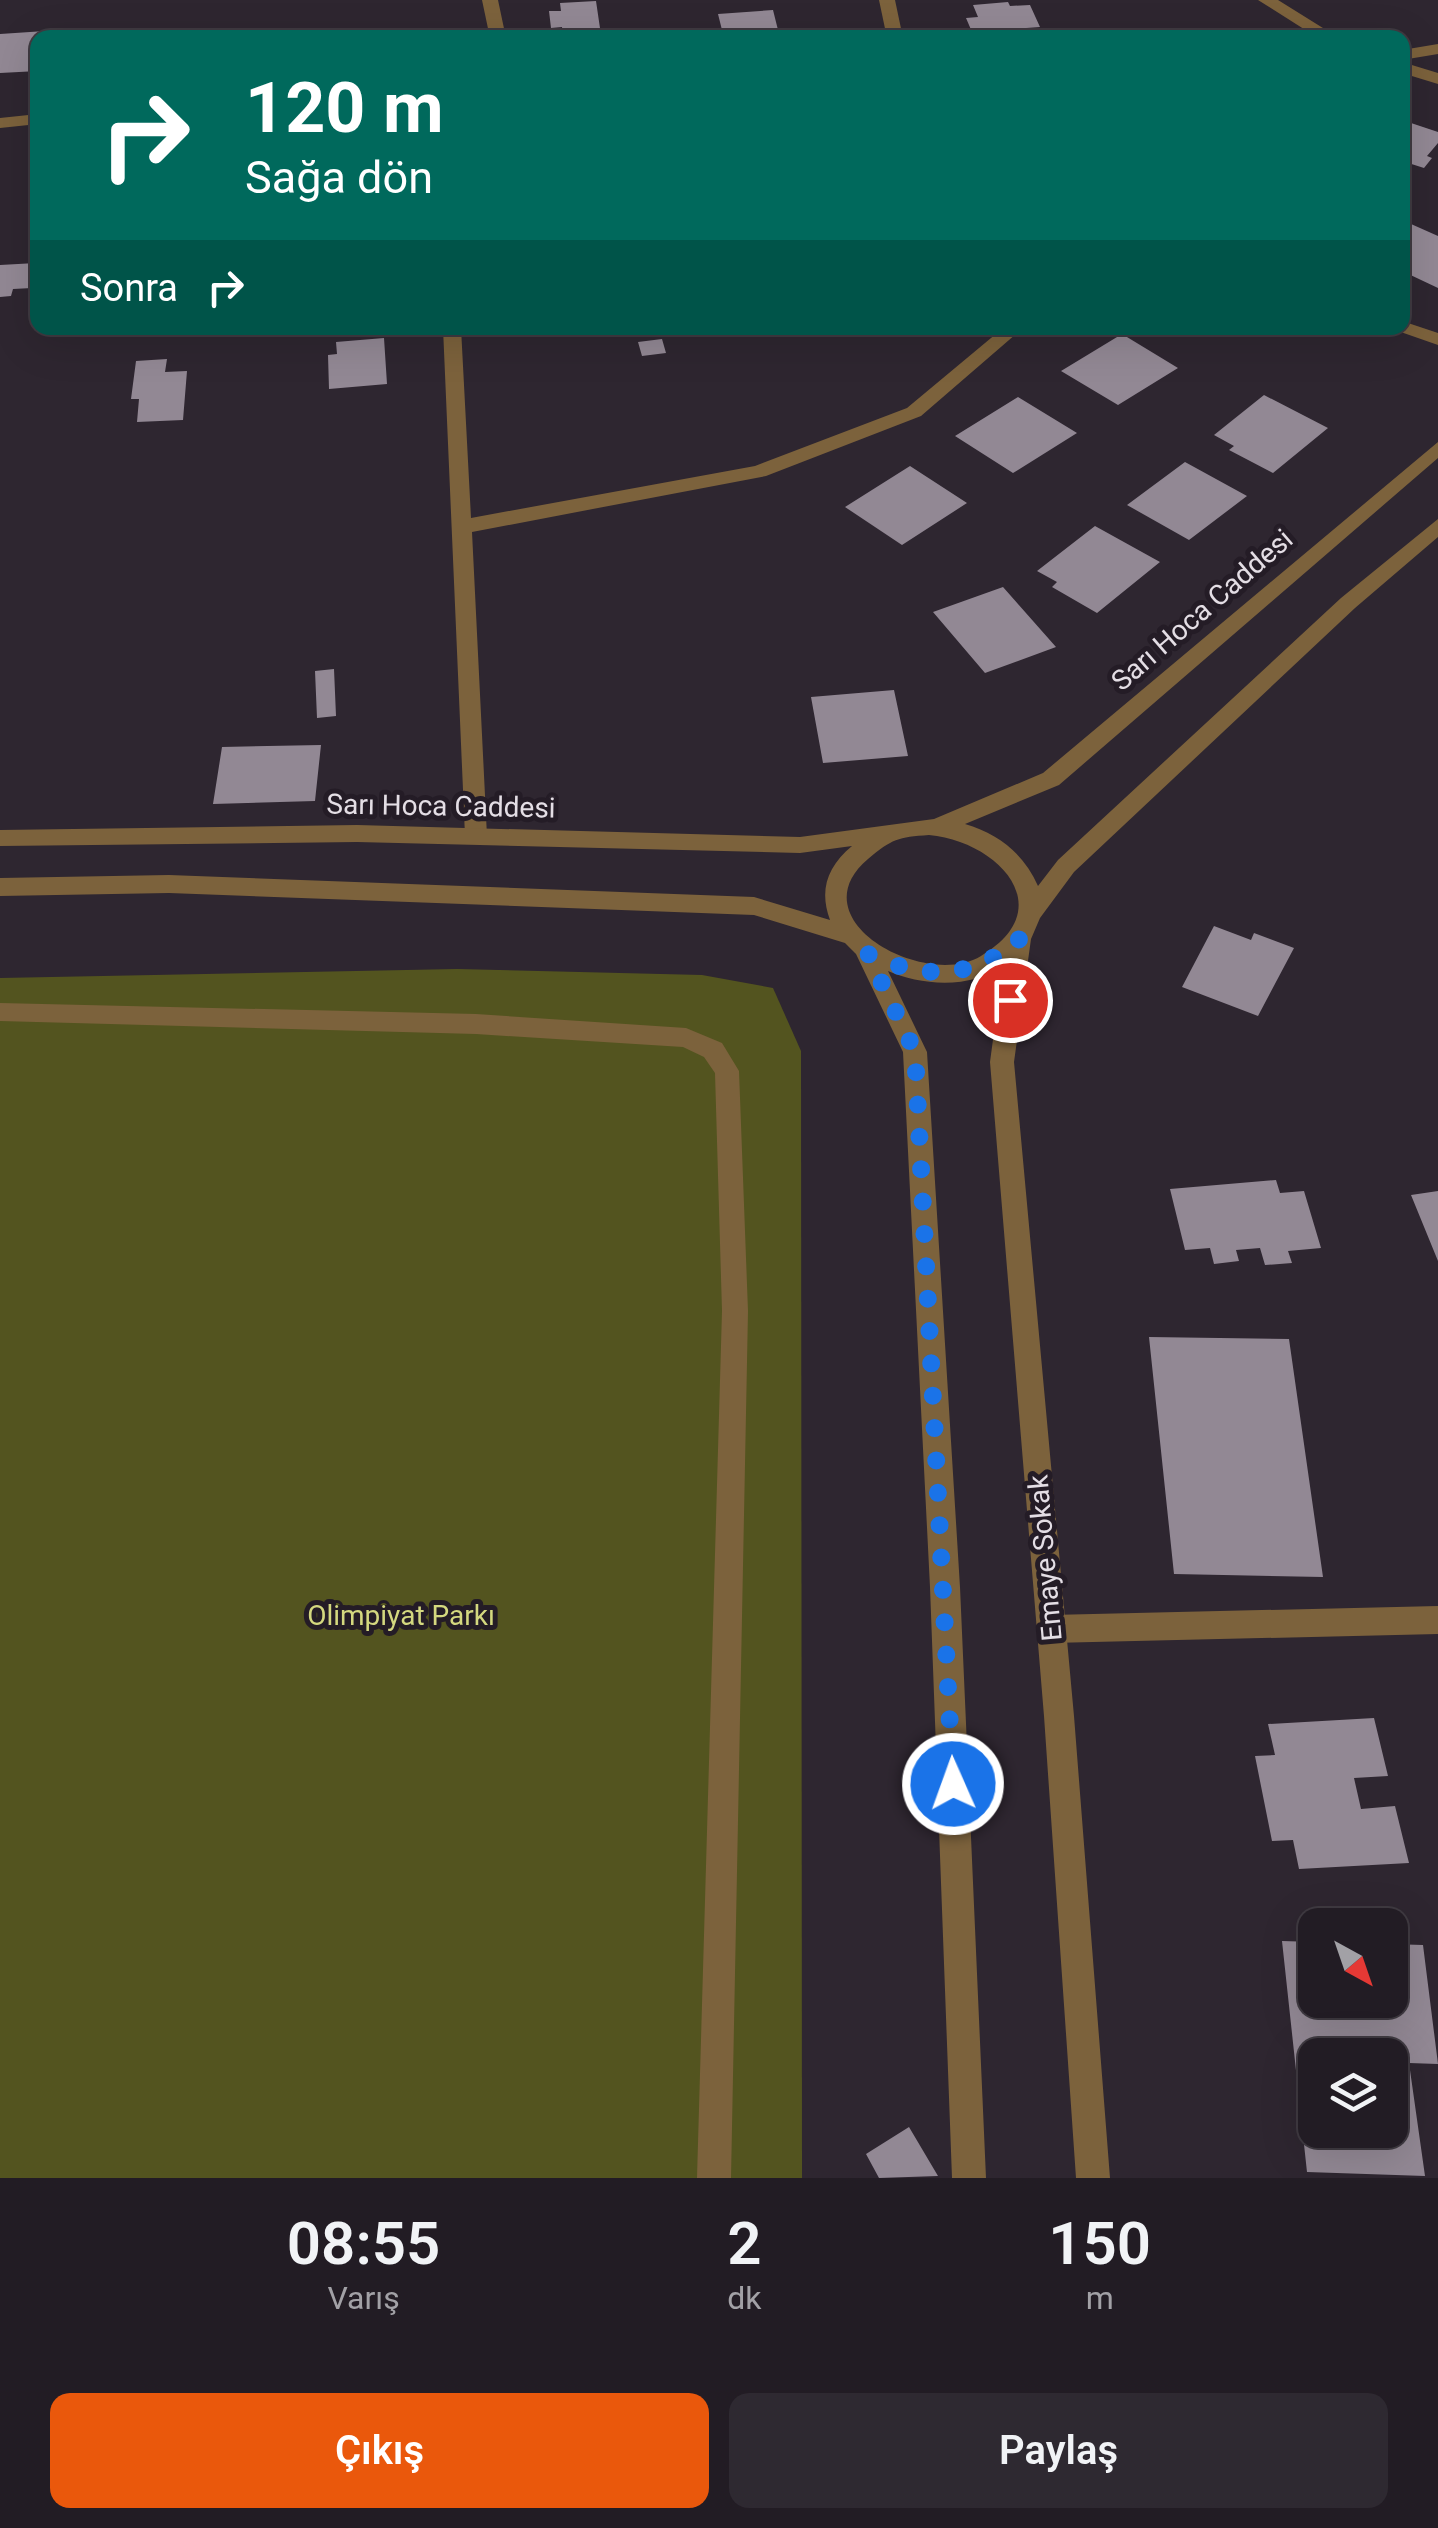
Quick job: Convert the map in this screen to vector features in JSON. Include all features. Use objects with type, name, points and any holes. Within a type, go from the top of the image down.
[{"type":"street","points":[[490,0],[496,30]]},
{"type":"street","points":[[887,0],[893,30]]},
{"type":"street","points":[[1266,0],[1317,30]]},
{"type":"street","points":[[1410,54],[1438,50]]},
{"type":"street","points":[[1410,70],[1438,79]]},
{"type":"street","points":[[0,122],[30,120]]},
{"type":"street","points":[[1410,329],[1438,339]]},
{"type":"street","points":[[452,335],[476,836]]},
{"type":"street","points":[[461,527],[759,472],[914,412],[1006,335]]},
{"type":"street","name":"Sarı Hoca Caddesi","points":[[939,826],[1050,779],[1438,448]]},
{"type":"street","points":[[0,887],[170,884],[754,906],[858,945],[898,968],[933,974],[967,971],[997,958],[1025,927],[1066,866],[1348,603],[1438,526]]},
{"type":"street","points":[[968,2178],[945,1587],[915,1052],[858,945],[835,913],[833,890],[849,858],[881,835],[909,827],[939,826],[971,833],[998,847],[1019,867],[1030,890],[1025,927]]},
{"type":"street","name":"Sarı Hoca Caddesi","points":[[0,838],[476,836],[804,845],[881,835]]},
{"type":"street","name":"Emaye Sokak","points":[[1025,927],[1002,1062],[1093,2178]]},
{"type":"street","points":[[0,1012],[476,1024],[686,1038],[713,1050],[727,1072],[735,1311],[714,2178]]},
{"type":"street","points":[[1051,1629],[1438,1620]]},
{"type":"green space","name":"Olimpiyat Parkı","points":[[457,969],[702,975],[773,988],[801,1051],[802,2178],[0,2178],[0,978]]},
{"type":"building","points":[[596,1],[600,30],[551,28],[549,11],[561,11],[560,3]]},
{"type":"building","points":[[973,5],[1030,5],[1040,27],[971,30],[966,18],[978,17]]},
{"type":"building","points":[[773,10],[778,30],[722,30],[718,14]]},
{"type":"building","points":[[30,32],[30,71],[0,73],[0,34]]},
{"type":"building","points":[[1410,123],[1438,132],[1438,143],[1427,156],[1432,158],[1424,168],[1410,164]]},
{"type":"building","points":[[1410,224],[1438,236],[1438,288],[1410,275]]},
{"type":"building","points":[[30,263],[30,288],[13,289],[11,296],[0,297],[0,265]]},
{"type":"building","points":[[1120,335],[1178,368],[1118,405],[1061,371]]},
{"type":"building","points":[[384,338],[387,384],[329,389],[328,355],[337,354],[336,342]]},
{"type":"building","points":[[662,339],[666,353],[642,356],[638,342]]},
{"type":"building","points":[[167,359],[165,372],[187,371],[183,420],[137,422],[139,399],[131,399],[136,361]]},
{"type":"building","points":[[1264,395],[1328,428],[1273,473],[1229,450],[1234,446],[1214,435]]},
{"type":"building","points":[[1018,397],[1077,433],[1013,473],[955,436]]},
{"type":"building","points":[[1185,462],[1247,496],[1189,540],[1127,505]]},
{"type":"building","points":[[910,466],[967,503],[902,545],[845,507]]},
{"type":"building","points":[[1095,526],[1160,562],[1097,613],[1052,587],[1057,582],[1037,571]]},
{"type":"building","points":[[1003,587],[1056,647],[985,673],[933,612]]},
{"type":"building","points":[[334,669],[336,716],[317,718],[315,671]]},
{"type":"building","points":[[894,690],[908,756],[823,763],[811,697]]},
{"type":"building","points":[[321,745],[315,801],[213,804],[222,747]]},
{"type":"building","points":[[1214,926],[1251,940],[1254,933],[1294,948],[1258,1016],[1182,987]]},
{"type":"building","points":[[1276,1180],[1280,1193],[1304,1191],[1321,1248],[1288,1251],[1292,1263],[1265,1265],[1260,1248],[1236,1250],[1239,1261],[1214,1264],[1210,1248],[1185,1250],[1170,1189]]},
{"type":"building","points":[[1438,1191],[1438,1261],[1411,1195]]},
{"type":"building","points":[[1149,1337],[1289,1339],[1323,1577],[1174,1574]]},
{"type":"building","points":[[1374,1718],[1388,1776],[1354,1778],[1361,1809],[1395,1806],[1409,1863],[1299,1869],[1293,1840],[1272,1841],[1255,1756],[1275,1755],[1268,1724]]},
{"type":"building","points":[[1282,1941],[1298,1941],[1298,2018],[1408,2018],[1408,1945],[1423,1945],[1438,2064],[1409,2063],[1425,2176],[1307,2172],[1304,2148],[1408,2148],[1408,2038],[1298,2038],[1298,2089]]},
{"type":"building","points":[[909,2127],[938,2176],[879,2178],[866,2154]]},
{"type":"route","points":[[953,1784],[915,1052],[868,954],[898,968],[933,974],[967,971],[997,958],[1019,939],[1010,1000]]}]
